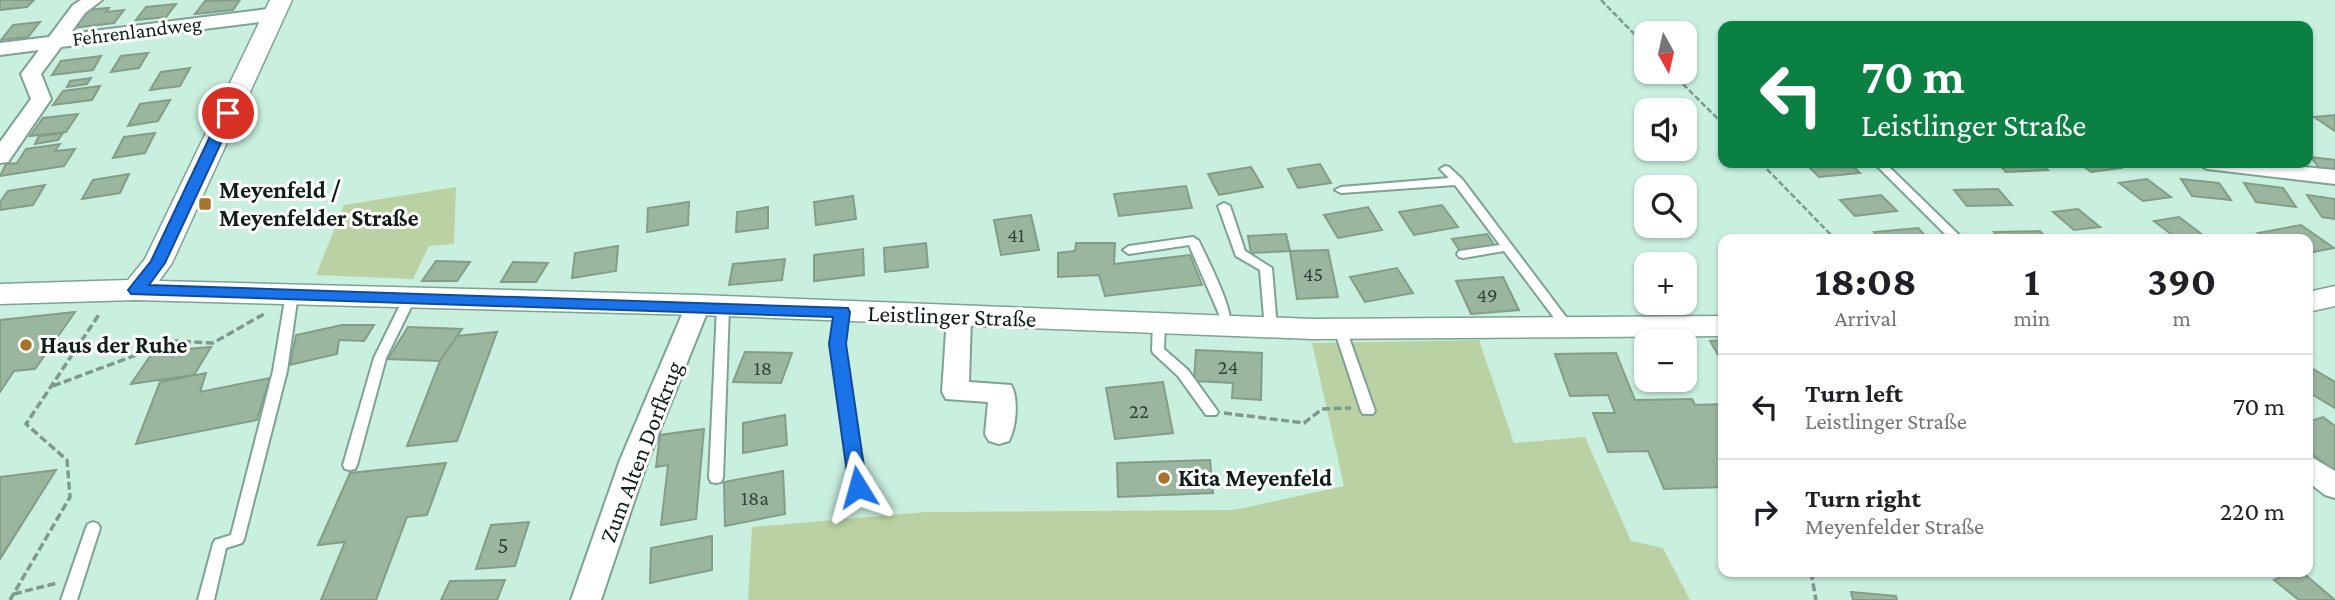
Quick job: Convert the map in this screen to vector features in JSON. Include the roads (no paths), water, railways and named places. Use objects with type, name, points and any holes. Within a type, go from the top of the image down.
[{"type":"street","points":[[0,157],[41,99],[31,74],[52,42],[79,9],[93,0]]},
{"type":"street","points":[[126,290],[158,263],[278,7]]},
{"type":"street","name":"Fehrenlandweg","points":[[0,49],[278,7]]},
{"type":"street","points":[[2253,168],[2335,177]]},
{"type":"street","name":"Leistlinger Straße","points":[[0,294],[126,290],[291,297],[410,297],[710,306],[1271,329],[1718,326]]},
{"type":"street","points":[[2313,301],[2335,296]]},
{"type":"street","name":"Zum Alten Dorfkrug","points":[[586,600],[634,460],[710,306]]},
{"type":"street","points":[[959,317],[955,392],[1002,392],[999,434]]},
{"type":"street","points":[[2313,470],[2335,487]]},
{"type":"lane","points":[[1884,168],[1952,234]]},
{"type":"lane","points":[[1445,169],[1458,181],[1568,328]]},
{"type":"lane","points":[[1341,190],[1458,181]]},
{"type":"lane","points":[[1224,206],[1240,253],[1266,268],[1271,329]]},
{"type":"lane","points":[[1129,250],[1193,241],[1225,314],[1226,328]]},
{"type":"lane","points":[[1463,254],[1508,247]]},
{"type":"lane","points":[[206,600],[220,544],[237,539],[280,371],[291,297]]},
{"type":"lane","points":[[350,465],[380,358],[410,297]]},
{"type":"lane","points":[[710,306],[716,478]]},
{"type":"lane","points":[[842,312],[838,344],[858,487]]},
{"type":"lane","points":[[1159,325],[1158,349],[1183,373],[1211,412]]},
{"type":"lane","points":[[1340,329],[1368,409]]},
{"type":"lane","points":[[69,600],[93,528]]},
{"type":"place","name":"Meyenfeld / Meyenfelder Straße","points":[[205,204]]},
{"type":"place","name":"Haus der Ruhe","points":[[26,345]]},
{"type":"place","name":"Kita Meyenfeld","points":[[1164,478]]}]
